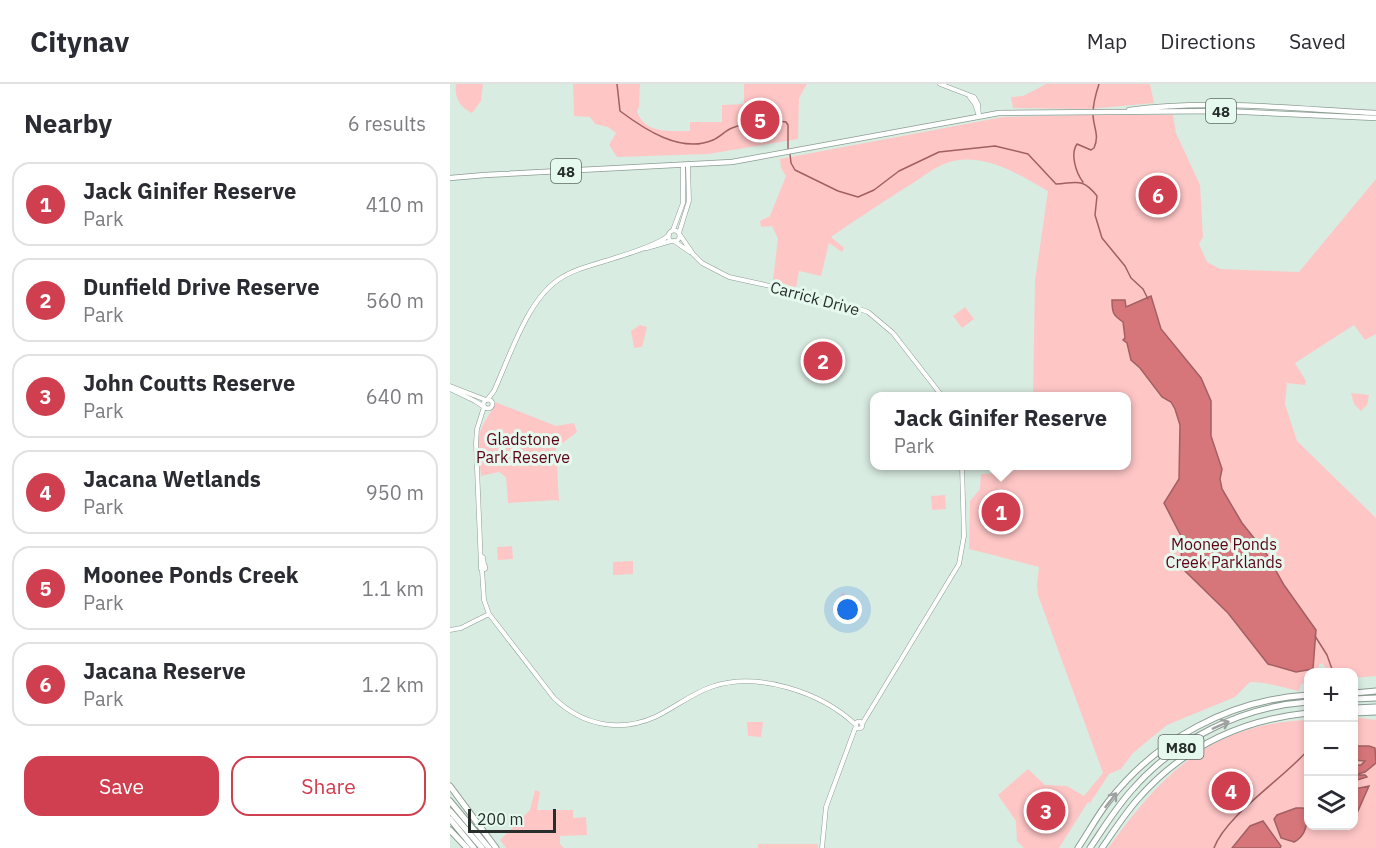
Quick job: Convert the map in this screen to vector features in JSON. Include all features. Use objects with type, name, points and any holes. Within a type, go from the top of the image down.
[{"type":"highway","points":[[1358,693],[1376,691]]},
{"type":"highway","points":[[1078,848],[1108,803],[1128,779],[1170,743],[1223,714],[1269,700],[1304,696]]},
{"type":"highway","points":[[1358,699],[1376,698]]},
{"type":"highway","name":"M80","points":[[1088,848],[1144,777],[1183,746],[1224,723],[1270,708],[1304,703]]},
{"type":"highway","points":[[1358,708],[1376,707]]},
{"type":"highway","points":[[1358,713],[1376,712]]},
{"type":"highway","name":"M80","points":[[1102,848],[1145,792],[1165,772],[1197,748],[1256,722],[1304,714]]},
{"type":"highway","points":[[450,786],[496,848]]},
{"type":"highway","points":[[450,792],[496,848]]},
{"type":"highway","points":[[450,801],[489,848]]},
{"type":"highway","points":[[450,811],[482,848]]},
{"type":"highway","points":[[450,819],[474,848]]},
{"type":"highway","points":[[450,830],[467,848]]},
{"type":"main road","name":"48","points":[[1115,112],[1164,106],[1220,106],[1376,113]]},
{"type":"main road","name":"48","points":[[450,178],[732,162],[979,116],[1022,112],[1222,111],[1376,118]]},
{"type":"street","points":[[940,84],[972,98],[979,116]]},
{"type":"street","points":[[685,166],[687,210],[680,226],[678,240],[642,249],[573,272],[548,288],[531,310],[494,390],[488,401],[483,403],[485,408],[477,434],[476,450],[484,600],[489,614],[554,698],[574,714],[590,722],[611,725],[642,722],[707,688],[724,683],[743,682],[790,687],[807,694],[858,724]]},
{"type":"street","points":[[642,249],[669,236],[682,208],[686,188]]},
{"type":"street","points":[[673,230],[680,234]]},
{"type":"street","name":"Carrick Drive","points":[[680,234],[693,254]]},
{"type":"street","name":"Carrick Drive","points":[[669,236],[709,267],[729,277],[842,301],[868,312],[894,333],[939,392]]},
{"type":"street","points":[[680,246],[684,242]]},
{"type":"street","points":[[450,388],[488,401],[491,407],[485,408],[457,391]]},
{"type":"street","points":[[822,848],[826,807],[858,724],[866,716],[959,564],[964,536],[962,470]]},
{"type":"street","points":[[450,630],[461,628],[489,614]]},
{"type":"green space","points":[[456,84],[483,84],[481,101],[472,113],[459,102]]},
{"type":"green space","points":[[573,84],[640,84],[637,111],[645,124],[659,130],[690,131],[690,122],[722,122],[722,105],[744,104],[744,84],[807,84],[799,98],[798,139],[708,154],[617,157],[609,145],[616,133],[608,127],[595,124],[590,117],[574,116]]},
{"type":"green space","points":[[1046,84],[1150,84],[1154,103],[1090,109],[1013,108],[1011,97],[1023,96]]},
{"type":"green space","name":"Moonee Ponds Creek Parklands","points":[[1173,115],[1176,133],[1200,185],[1203,237],[1199,244],[1207,262],[1220,269],[1299,272],[1376,179],[1376,334],[1365,340],[1354,325],[1295,363],[1306,381],[1305,385],[1287,383],[1285,404],[1297,441],[1376,518],[1376,676],[1358,678],[1358,668],[1325,668],[1322,663],[1319,668],[1304,668],[1304,684],[1301,684],[1299,691],[1250,682],[1235,697],[1167,725],[1133,753],[1121,769],[1109,774],[1059,848],[1024,848],[1017,841],[1016,821],[998,795],[1028,769],[1045,785],[1067,786],[1084,796],[1103,773],[1038,595],[1039,567],[969,549],[970,501],[980,489],[981,474],[1008,473],[1014,470],[1131,470],[1131,392],[1033,392],[1035,281],[1048,191],[1011,171],[985,161],[958,160],[944,164],[831,237],[844,248],[842,252],[829,243],[821,276],[799,271],[796,288],[773,280],[778,239],[772,226],[761,227],[760,221],[770,216],[786,176],[781,168],[780,159],[1003,117]]},
{"type":"green space","points":[[965,307],[974,319],[962,328],[953,316]]},
{"type":"green space","points":[[640,325],[647,327],[642,347],[634,348],[631,331]]},
{"type":"green space","points":[[824,349],[835,358],[832,363],[817,369],[811,359]]},
{"type":"green space","points":[[1351,393],[1369,395],[1367,405],[1361,411],[1354,404]]},
{"type":"green space","name":"Gladstone Park Reserve","points":[[495,402],[556,426],[574,423],[577,432],[556,448],[559,502],[557,500],[508,503],[506,477],[499,472],[481,476],[479,437],[481,428]]},
{"type":"green space","points":[[945,495],[946,509],[932,510],[931,496]]},
{"type":"green space","points":[[512,546],[513,559],[498,560],[497,547]]},
{"type":"green space","points":[[633,561],[633,574],[613,575],[613,562]]},
{"type":"green space","points":[[843,592],[853,609],[844,619],[832,609]]},
{"type":"green space","points":[[1358,718],[1376,720],[1376,848],[1108,848],[1149,797],[1192,757],[1216,742],[1243,731],[1304,720],[1304,830],[1358,830]]},
{"type":"green space","points":[[747,722],[763,722],[761,737],[748,736]]},
{"type":"green space","points":[[535,790],[540,792],[537,810],[573,810],[573,818],[586,817],[587,835],[560,836],[560,844],[564,848],[506,848],[500,840],[530,810]]},
{"type":"green space","points":[[758,844],[818,844],[818,848],[758,848]]},
{"type":"shaded area","points":[[1151,296],[1161,329],[1201,378],[1211,401],[1211,436],[1222,469],[1220,479],[1222,489],[1242,523],[1266,553],[1284,585],[1316,630],[1313,668],[1304,668],[1304,671],[1296,672],[1268,664],[1228,613],[1185,571],[1181,561],[1182,538],[1164,503],[1179,479],[1180,425],[1171,402],[1162,397],[1131,360],[1127,343],[1123,340],[1125,338],[1123,322],[1114,313],[1112,300],[1125,300],[1126,307]]},
{"type":"shaded area","points":[[1358,746],[1375,748],[1376,763],[1365,772],[1358,774],[1358,765],[1365,761],[1358,760]]},
{"type":"shaded area","points":[[1358,775],[1367,777],[1358,780]]},
{"type":"shaded area","points":[[1369,786],[1358,811],[1358,788]]},
{"type":"shaded area","points":[[1296,808],[1303,808],[1304,833],[1294,842],[1281,838],[1274,819],[1277,815]]},
{"type":"shaded area","points":[[1263,821],[1281,846],[1280,848],[1232,848],[1250,826]]},
{"type":"waterway","points":[[617,84],[620,111],[663,138],[688,144],[701,144],[745,124],[779,121],[786,122],[788,125],[788,150]]},
{"type":"waterway","points":[[1083,182],[1076,169],[1074,153],[1077,144],[1091,150],[1096,143],[1093,110],[1099,84]]},
{"type":"waterway","points":[[790,154],[795,170],[838,191],[858,197],[874,190],[899,171],[939,152],[995,146],[1028,154],[1056,184],[1078,182],[1087,186],[1097,196],[1095,215],[1102,238],[1125,266],[1131,278],[1143,289],[1148,299]]},
{"type":"waterway","points":[[1315,636],[1327,655],[1332,668]]},
{"type":"waterway","points":[[1214,848],[1220,835],[1230,823],[1304,754]]},
{"type":"place","name":"Moonee Ponds Creek","points":[[760,120]]},
{"type":"place","name":"Jacana Reserve","points":[[1158,195]]},
{"type":"place","name":"Dunfield Drive Reserve","points":[[823,361]]},
{"type":"place","name":"Jack Ginifer Reserve","points":[[1001,512]]},
{"type":"place","name":"Jacana Wetlands","points":[[1231,791]]},
{"type":"place","name":"John Coutts Reserve","points":[[1046,811]]}]
